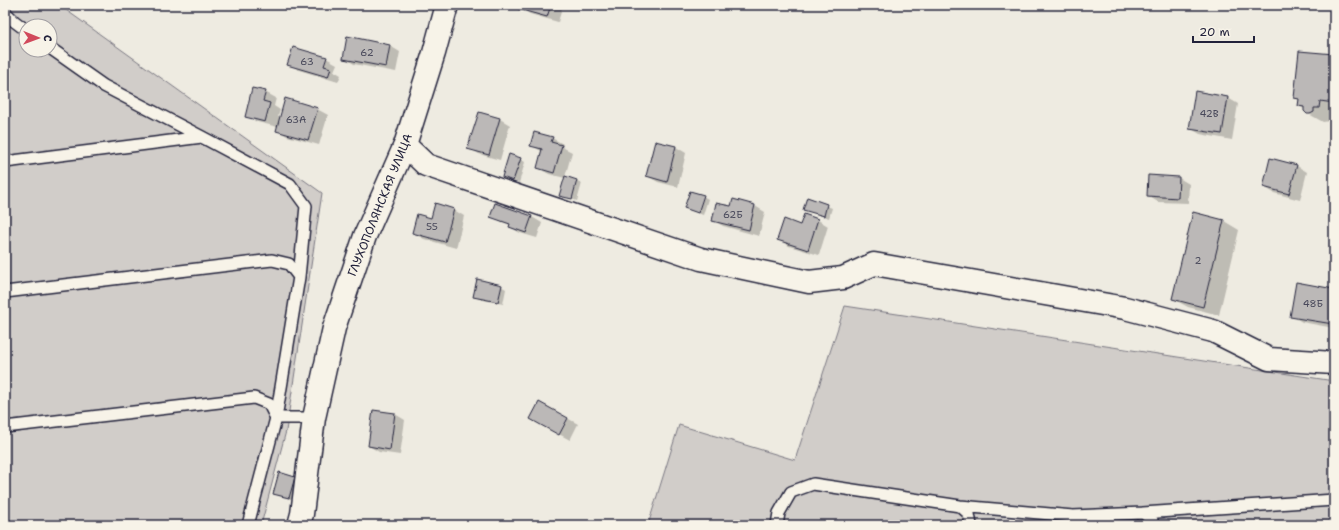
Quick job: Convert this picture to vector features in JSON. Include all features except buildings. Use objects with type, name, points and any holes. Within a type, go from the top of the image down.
[{"type":"street","name":"ГЛУХОПОЛЯНСКАЯ УЛИЦА","points":[[299,525],[302,514],[314,418],[334,328],[365,236],[405,146],[434,53],[447,5]]},
{"type":"street","points":[[405,146],[426,166],[701,259],[809,282],[843,278],[874,264],[1125,308],[1213,331],[1269,359],[1334,363]]},
{"type":"lane","points":[[5,12],[10,22]]},
{"type":"lane","points":[[58,54],[104,86],[290,184],[306,206],[299,277],[276,418],[248,525]]},
{"type":"lane","points":[[5,162],[202,137]]},
{"type":"lane","points":[[5,292],[272,260],[289,264],[299,277]]},
{"type":"lane","points":[[5,427],[254,398],[269,404],[276,418]]},
{"type":"lane","points":[[276,418],[314,418]]},
{"type":"lane","points":[[777,525],[780,513],[791,492],[814,484],[960,506],[1073,516],[1143,513],[1334,500]]},
{"type":"lane","points":[[960,506],[969,514],[971,525]]},
{"type":"lane","points":[[1143,513],[1152,520],[1152,525]]},
{"type":"shaded area","points":[[5,5],[59,5],[322,193],[286,431],[261,525],[5,525]]},
{"type":"shaded area","points":[[845,306],[1334,381],[1334,525],[648,525],[679,425],[795,460]]}]
